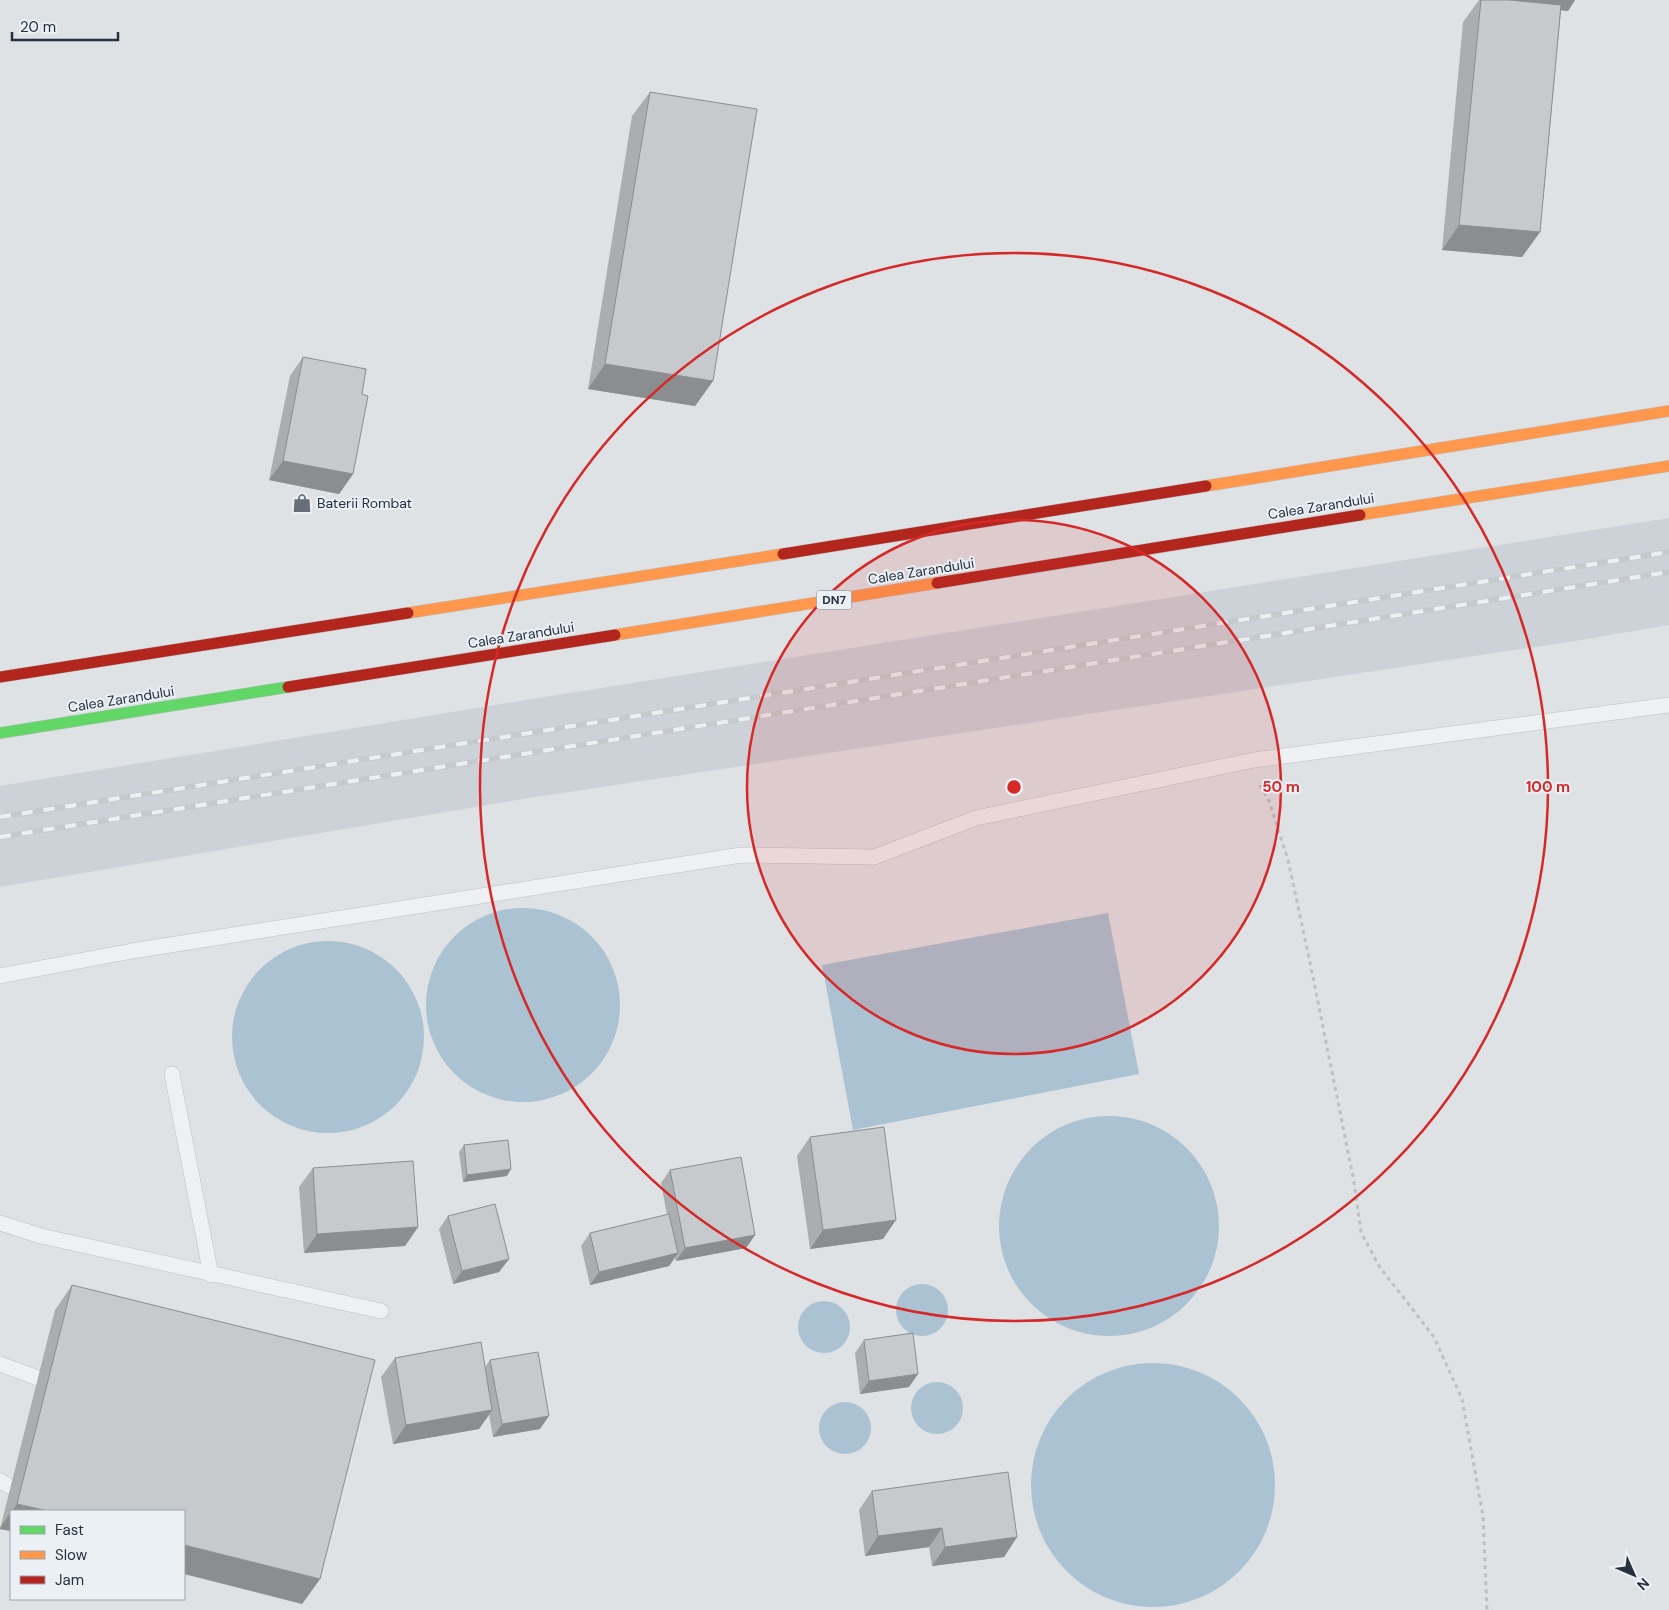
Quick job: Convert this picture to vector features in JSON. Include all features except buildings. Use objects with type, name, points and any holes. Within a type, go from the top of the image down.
[{"type":"main road","points":[[0,677],[808,550],[1669,411]]},
{"type":"main road","name":"Calea Zarandului","points":[[0,733],[1669,466]]},
{"type":"lane","points":[[0,976],[132,951],[741,855],[874,857],[976,818],[1246,761],[1669,705]]},
{"type":"lane","points":[[172,1074],[211,1275]]},
{"type":"lane","points":[[0,1223],[42,1236],[211,1275],[381,1311]]},
{"type":"lane","points":[[0,1364],[38,1378]]},
{"type":"path","points":[[1246,761],[1269,801],[1288,860],[1312,967],[1354,1182],[1361,1232],[1379,1266],[1434,1337],[1462,1399],[1484,1516],[1487,1610]]},
{"type":"shaded area","points":[[1669,518],[1669,625],[1575,641],[529,798],[0,887],[0,786],[538,698]]},
{"type":"water","points":[[523,908],[542,910],[560,915],[577,924],[592,936],[604,951],[613,968],[618,986],[620,1005],[618,1024],[613,1042],[604,1059],[592,1074],[577,1086],[560,1095],[542,1100],[523,1102],[504,1100],[486,1095],[469,1086],[454,1074],[442,1059],[433,1042],[428,1024],[426,1005],[428,986],[433,968],[442,951],[454,936],[469,924],[486,915],[504,910]]},
{"type":"water","points":[[1108,913],[1139,1074],[853,1130],[822,965]]},
{"type":"water","points":[[328,941],[347,943],[365,948],[381,957],[396,969],[408,984],[417,1000],[422,1018],[424,1037],[422,1056],[417,1074],[408,1090],[396,1105],[381,1117],[365,1126],[347,1131],[328,1133],[309,1131],[291,1126],[275,1117],[260,1105],[248,1090],[239,1074],[234,1056],[232,1037],[234,1018],[239,1000],[248,984],[260,969],[275,957],[291,948],[309,943]]},
{"type":"water","points":[[1109,1116],[1130,1118],[1161,1129],[1187,1148],[1206,1174],[1217,1205],[1219,1226],[1217,1247],[1206,1278],[1187,1304],[1161,1323],[1130,1334],[1109,1336],[1088,1334],[1057,1323],[1031,1304],[1012,1278],[1001,1247],[999,1226],[1001,1205],[1012,1174],[1031,1148],[1057,1129],[1088,1118]]},
{"type":"water","points":[[917,1284],[927,1284],[941,1291],[948,1305],[948,1315],[941,1329],[927,1336],[917,1336],[907,1332],[900,1325],[896,1315],[896,1305],[900,1295],[907,1288]]},
{"type":"water","points":[[819,1301],[829,1301],[843,1308],[850,1322],[850,1332],[843,1346],[829,1353],[819,1353],[809,1349],[802,1342],[798,1332],[798,1322],[802,1312],[809,1305]]},
{"type":"water","points":[[1153,1363],[1188,1368],[1200,1373],[1221,1384],[1239,1399],[1254,1417],[1265,1438],[1270,1450],[1275,1485],[1270,1520],[1265,1532],[1254,1553],[1239,1571],[1221,1586],[1200,1597],[1188,1602],[1153,1607],[1118,1602],[1106,1597],[1085,1586],[1067,1571],[1052,1553],[1041,1532],[1036,1520],[1031,1485],[1036,1450],[1041,1438],[1052,1417],[1067,1399],[1085,1384],[1106,1373],[1118,1368]]},
{"type":"water","points":[[932,1382],[942,1382],[956,1389],[963,1403],[963,1413],[956,1427],[942,1434],[932,1434],[922,1430],[915,1423],[911,1413],[911,1403],[915,1393],[922,1386]]},
{"type":"water","points":[[840,1402],[850,1402],[864,1409],[871,1423],[871,1433],[864,1447],[850,1454],[840,1454],[830,1450],[823,1443],[819,1433],[819,1423],[823,1413],[830,1406]]},
{"type":"railway","points":[[0,817],[1669,552]]},
{"type":"railway","points":[[0,837],[1669,572]]},
{"type":"traffic: fast","points":[[0,733],[288,687]]},
{"type":"traffic: slow","points":[[1206,486],[1669,411]]},
{"type":"traffic: slow","points":[[1360,515],[1669,466]]},
{"type":"traffic: slow","points":[[408,613],[783,554]]},
{"type":"traffic: slow","points":[[615,635],[937,583]]},
{"type":"traffic: jam","points":[[783,554],[1206,486]]},
{"type":"traffic: jam","points":[[937,583],[1360,515]]},
{"type":"traffic: jam","points":[[0,677],[408,613]]},
{"type":"traffic: jam","points":[[288,687],[615,635]]},
{"type":"place","name":"Baterii Rombat","points":[[302,503]]}]
